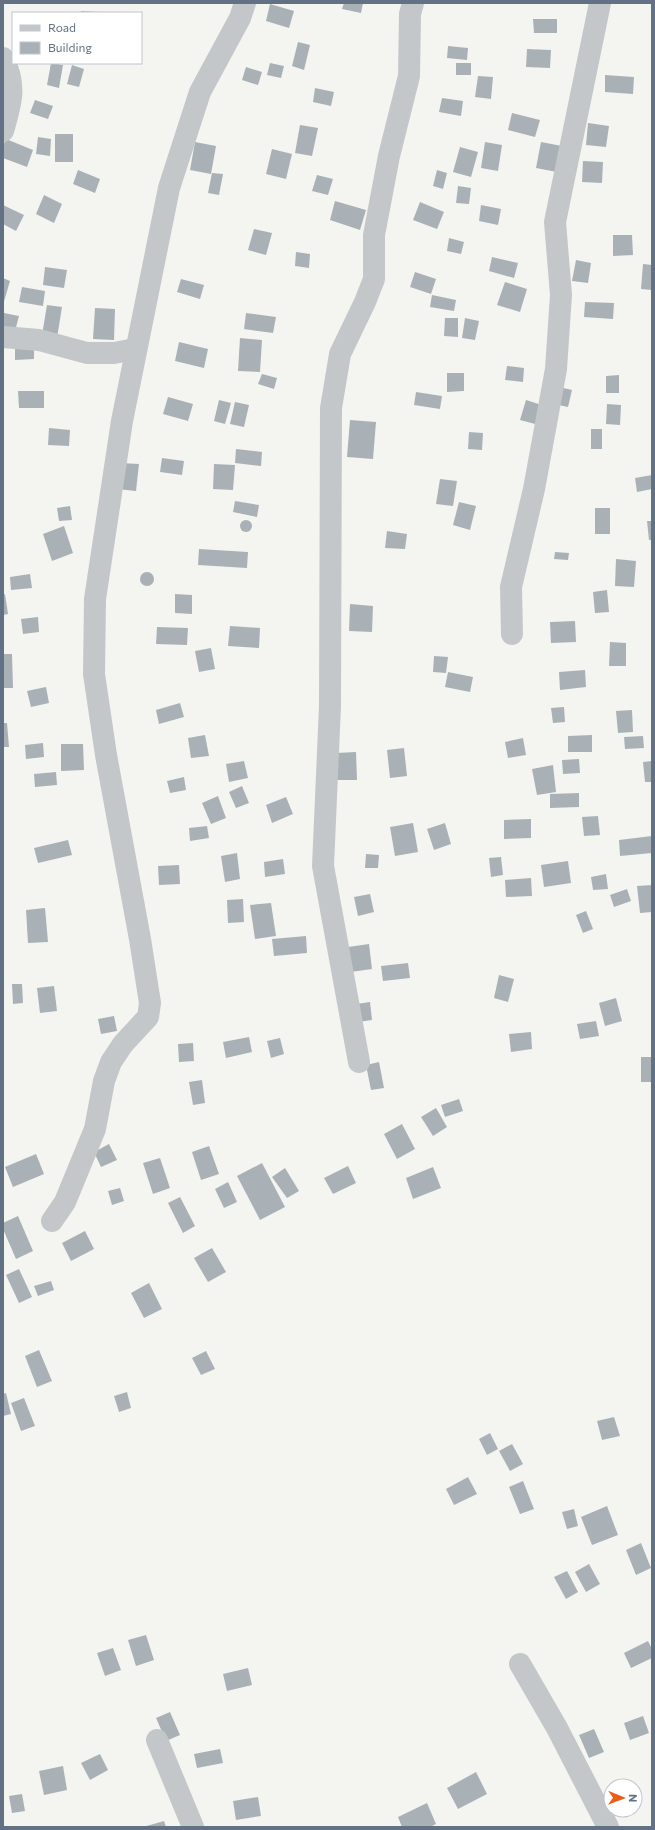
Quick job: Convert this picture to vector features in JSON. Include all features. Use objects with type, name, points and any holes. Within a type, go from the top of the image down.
[{"type":"street","points":[[52,1221],[65,1202],[95,1129],[104,1081],[111,1062],[123,1044],[148,1017],[150,1003],[106,755],[94,674],[95,599],[122,421],[169,188],[200,92],[240,18],[245,3]]},
{"type":"street","points":[[359,1062],[323,866],[330,706],[331,408],[340,354],[366,302],[374,279],[374,235],[389,156],[409,76],[410,14],[413,3]]},
{"type":"street","points":[[512,634],[511,587],[534,489],[556,369],[561,296],[555,222],[600,3]]},
{"type":"street","points":[[3,58],[11,101],[3,131]]},
{"type":"street","points":[[3,337],[39,340],[87,353],[114,353],[136,349]]},
{"type":"street","points":[[520,1664],[557,1728],[608,1827]]},
{"type":"street","points":[[157,1740],[193,1827]]},
{"type":"building","points":[[344,3],[363,3],[361,13],[342,9]]},
{"type":"building","points":[[270,4],[294,11],[289,28],[266,21]]},
{"type":"building","points":[[533,19],[557,19],[557,33],[534,33]]},
{"type":"building","points":[[298,42],[310,45],[304,70],[292,66]]},
{"type":"building","points":[[448,46],[468,48],[467,60],[447,58]]},
{"type":"building","points":[[527,49],[551,50],[550,68],[526,67]]},
{"type":"building","points":[[270,63],[284,66],[281,78],[267,75]]},
{"type":"building","points":[[456,63],[471,63],[471,75],[456,75]]},
{"type":"building","points":[[51,64],[63,65],[59,88],[47,85]]},
{"type":"building","points":[[72,65],[84,69],[79,87],[67,84]]},
{"type":"building","points":[[246,67],[262,72],[258,85],[242,80]]},
{"type":"building","points":[[605,75],[634,77],[633,94],[605,92]]},
{"type":"building","points":[[478,76],[493,77],[491,99],[475,97]]},
{"type":"building","points":[[315,88],[334,92],[331,106],[313,102]]},
{"type":"building","points":[[442,98],[463,101],[461,116],[439,112]]},
{"type":"building","points":[[35,100],[53,106],[48,119],[30,113]]},
{"type":"building","points":[[512,113],[540,120],[535,137],[508,130]]},
{"type":"building","points":[[588,123],[609,126],[606,147],[586,145]]},
{"type":"building","points":[[300,125],[318,128],[312,156],[295,153]]},
{"type":"building","points":[[55,134],[73,134],[73,162],[55,162]]},
{"type":"building","points":[[38,137],[51,139],[50,156],[36,154]]},
{"type":"building","points":[[6,139],[33,150],[27,167],[3,158],[3,146]]},
{"type":"building","points":[[195,142],[216,146],[211,174],[190,170]]},
{"type":"building","points":[[485,142],[502,145],[498,171],[481,168]]},
{"type":"building","points":[[541,142],[562,146],[557,172],[536,168]]},
{"type":"building","points":[[460,147],[478,152],[471,177],[453,172]]},
{"type":"building","points":[[272,149],[292,154],[286,179],[266,174]]},
{"type":"building","points":[[583,161],[603,162],[602,183],[582,182]]},
{"type":"building","points":[[78,170],[100,179],[95,193],[73,184]]},
{"type":"building","points":[[437,170],[447,173],[443,189],[433,186]]},
{"type":"building","points":[[212,173],[223,174],[219,195],[208,193]]},
{"type":"building","points":[[317,175],[333,179],[328,195],[312,191]]},
{"type":"building","points":[[458,186],[471,188],[469,204],[456,203]]},
{"type":"building","points":[[44,195],[62,204],[54,223],[36,214]]},
{"type":"building","points":[[335,201],[366,210],[360,230],[330,220]]},
{"type":"building","points":[[420,202],[444,212],[437,229],[413,220]]},
{"type":"building","points":[[3,205],[24,215],[16,231],[3,224]]},
{"type":"building","points":[[481,205],[501,209],[498,225],[479,221]]},
{"type":"building","points":[[254,229],[272,233],[266,255],[248,250]]},
{"type":"building","points":[[613,235],[632,235],[633,255],[613,256]]},
{"type":"building","points":[[449,238],[464,242],[461,254],[447,251]]},
{"type":"building","points":[[296,252],[310,254],[309,268],[295,266]]},
{"type":"building","points":[[492,257],[518,263],[514,278],[489,271]]},
{"type":"building","points":[[576,260],[591,263],[588,283],[572,281]]},
{"type":"building","points":[[643,264],[652,265],[652,290],[641,289]]},
{"type":"building","points":[[45,267],[67,270],[64,288],[43,285]]},
{"type":"building","points":[[415,272],[436,279],[431,294],[410,287]]},
{"type":"building","points":[[3,278],[10,281],[3,305]]},
{"type":"building","points":[[181,279],[204,285],[200,299],[177,292]]},
{"type":"building","points":[[505,282],[527,289],[520,312],[497,305]]},
{"type":"building","points":[[22,287],[45,291],[43,306],[19,302]]},
{"type":"building","points":[[432,295],[456,300],[454,311],[430,307]]},
{"type":"building","points":[[585,302],[614,303],[613,319],[584,317]]},
{"type":"building","points":[[47,305],[62,307],[57,338],[42,335]]},
{"type":"building","points":[[95,308],[115,309],[114,340],[93,339]]},
{"type":"building","points":[[4,313],[19,316],[14,335],[3,332]]},
{"type":"building","points":[[246,313],[276,317],[273,333],[244,329]]},
{"type":"building","points":[[445,318],[458,318],[458,337],[444,336]]},
{"type":"building","points":[[465,318],[479,321],[475,340],[462,338]]},
{"type":"building","points":[[240,338],[262,340],[260,372],[238,371]]},
{"type":"building","points":[[34,341],[34,359],[15,360],[15,342]]},
{"type":"building","points":[[179,342],[208,349],[204,368],[175,361]]},
{"type":"building","points":[[507,366],[524,368],[523,382],[505,380]]},
{"type":"building","points":[[447,373],[464,373],[464,391],[447,392]]},
{"type":"building","points":[[262,374],[277,378],[274,389],[258,384]]},
{"type":"building","points":[[619,375],[619,393],[606,393],[606,376]]},
{"type":"building","points":[[559,387],[572,390],[568,407],[554,404]]},
{"type":"building","points":[[18,391],[44,391],[44,408],[19,408]]},
{"type":"building","points":[[416,392],[442,396],[440,409],[414,405]]},
{"type":"building","points":[[168,397],[193,404],[188,421],[163,414]]},
{"type":"building","points":[[219,400],[231,403],[225,424],[214,421]]},
{"type":"building","points":[[526,400],[545,406],[539,425],[520,420]]},
{"type":"building","points":[[235,402],[249,405],[244,427],[230,424]]},
{"type":"building","points":[[607,404],[621,405],[620,425],[606,424]]},
{"type":"building","points":[[350,420],[376,422],[373,459],[347,457]]},
{"type":"building","points":[[49,428],[70,430],[69,446],[48,445]]},
{"type":"building","points":[[591,429],[602,429],[602,449],[591,449]]},
{"type":"building","points":[[469,432],[483,433],[482,450],[468,449]]},
{"type":"building","points":[[236,449],[262,452],[261,466],[235,463]]},
{"type":"building","points":[[162,458],[184,461],[182,475],[160,472]]},
{"type":"building","points":[[120,463],[139,464],[136,491],[117,489]]},
{"type":"building","points":[[214,464],[235,465],[233,490],[213,489]]},
{"type":"building","points":[[652,475],[652,489],[637,492],[635,478]]},
{"type":"building","points":[[440,479],[457,481],[453,506],[436,504]]},
{"type":"building","points":[[235,501],[259,505],[257,517],[233,512]]},
{"type":"building","points":[[459,502],[476,506],[470,530],[453,525]]},
{"type":"building","points":[[70,506],[72,520],[59,521],[57,508]]},
{"type":"building","points":[[595,508],[610,508],[610,534],[595,534]]},
{"type":"building","points":[[246,520],[250,522],[252,526],[250,530],[246,532],[242,530],[240,526],[242,522]]},
{"type":"building","points":[[647,521],[652,521],[652,540],[649,540]]},
{"type":"building","points":[[64,526],[73,553],[52,561],[43,534]]},
{"type":"building","points":[[387,531],[407,534],[405,549],[385,548]]},
{"type":"building","points":[[199,549],[248,552],[247,568],[198,565]]},
{"type":"building","points":[[555,552],[569,553],[568,560],[554,559]]},
{"type":"building","points":[[616,559],[636,561],[634,587],[615,586]]},
{"type":"building","points":[[144,572],[150,572],[154,576],[154,582],[150,586],[144,586],[140,582],[140,576]]},
{"type":"building","points":[[30,574],[32,588],[11,590],[10,577]]},
{"type":"building","points":[[607,590],[609,612],[595,613],[593,592]]},
{"type":"building","points":[[5,594],[8,614],[3,615],[3,595]]},
{"type":"building","points":[[175,594],[192,595],[192,614],[175,613]]},
{"type":"building","points":[[350,604],[373,606],[372,632],[349,631]]},
{"type":"building","points":[[38,617],[39,632],[23,634],[21,619]]},
{"type":"building","points":[[575,621],[576,642],[551,643],[550,622]]},
{"type":"building","points":[[230,626],[260,628],[259,648],[228,646]]},
{"type":"building","points":[[157,627],[188,628],[187,645],[156,644]]},
{"type":"building","points":[[610,642],[626,643],[626,666],[609,666]]},
{"type":"building","points":[[211,648],[215,669],[199,672],[195,651]]},
{"type":"building","points":[[3,654],[12,654],[13,688],[3,688]]},
{"type":"building","points":[[434,656],[448,657],[446,673],[433,672]]},
{"type":"building","points":[[585,670],[586,687],[560,690],[559,672]]},
{"type":"building","points":[[448,672],[473,677],[470,692],[445,687]]},
{"type":"building","points":[[46,687],[49,703],[31,707],[27,691]]},
{"type":"building","points":[[180,703],[184,717],[159,724],[156,710]]},
{"type":"building","points":[[564,707],[565,722],[553,723],[551,708]]},
{"type":"building","points":[[632,710],[633,732],[618,733],[616,711]]},
{"type":"building","points":[[3,723],[7,723],[9,747],[3,747]]},
{"type":"building","points":[[205,735],[209,756],[191,758],[188,738]]},
{"type":"building","points":[[592,735],[592,752],[568,752],[568,736]]},
{"type":"building","points":[[643,736],[644,748],[625,749],[624,737]]},
{"type":"building","points":[[523,738],[526,755],[508,758],[505,742]]},
{"type":"building","points":[[43,743],[44,757],[26,759],[25,745]]},
{"type":"building","points":[[61,744],[83,744],[84,770],[61,771]]},
{"type":"building","points":[[404,748],[407,776],[390,778],[387,750]]},
{"type":"building","points":[[356,752],[357,780],[337,780],[336,753]]},
{"type":"building","points":[[579,759],[580,773],[563,774],[562,760]]},
{"type":"building","points":[[244,761],[248,778],[229,782],[226,764]]},
{"type":"building","points":[[652,761],[652,782],[645,782],[643,762]]},
{"type":"building","points":[[553,765],[556,792],[537,795],[532,769]]},
{"type":"building","points":[[56,772],[57,785],[35,787],[34,774]]},
{"type":"building","points":[[184,777],[186,790],[170,793],[167,781]]},
{"type":"building","points":[[242,786],[249,803],[236,808],[229,792]]},
{"type":"building","points":[[579,793],[579,807],[550,808],[550,794]]},
{"type":"building","points":[[218,796],[226,818],[211,824],[202,803]]},
{"type":"building","points":[[286,797],[293,814],[272,823],[266,805]]},
{"type":"building","points":[[598,816],[600,835],[584,836],[582,817]]},
{"type":"building","points":[[531,819],[531,838],[504,839],[504,820]]},
{"type":"building","points":[[413,823],[418,852],[395,856],[390,827]]},
{"type":"building","points":[[445,823],[451,844],[434,850],[427,829]]},
{"type":"building","points":[[207,826],[209,838],[190,841],[189,828]]},
{"type":"building","points":[[652,836],[652,853],[620,856],[619,840]]},
{"type":"building","points":[[68,840],[72,855],[38,863],[34,848]]},
{"type":"building","points":[[237,853],[240,879],[225,882],[221,856]]},
{"type":"building","points":[[366,854],[379,855],[378,868],[365,868]]},
{"type":"building","points":[[501,857],[503,875],[491,877],[489,858]]},
{"type":"building","points":[[283,859],[285,874],[265,877],[264,862]]},
{"type":"building","points":[[568,861],[571,883],[544,887],[541,865]]},
{"type":"building","points":[[179,865],[180,884],[159,885],[158,866]]},
{"type":"building","points":[[606,874],[608,889],[593,890],[591,877]]},
{"type":"building","points":[[531,878],[532,896],[506,897],[505,880]]},
{"type":"building","points":[[652,885],[652,912],[640,913],[637,886]]},
{"type":"building","points":[[627,889],[631,901],[614,907],[610,895]]},
{"type":"building","points":[[370,894],[374,912],[358,916],[354,897]]},
{"type":"building","points":[[243,899],[244,922],[228,923],[227,900]]},
{"type":"building","points":[[271,903],[276,936],[255,939],[250,905]]},
{"type":"building","points":[[45,908],[48,942],[28,943],[26,910]]},
{"type":"building","points":[[586,911],[593,929],[583,933],[576,915]]},
{"type":"building","points":[[306,936],[307,953],[274,956],[272,939]]},
{"type":"building","points":[[369,944],[372,969],[351,972],[348,947]]},
{"type":"building","points":[[408,963],[410,978],[383,981],[381,966]]},
{"type":"building","points":[[499,975],[514,979],[508,1002],[494,998]]},
{"type":"building","points":[[12,984],[22,984],[23,1003],[13,1004]]},
{"type":"building","points":[[54,986],[57,1011],[40,1013],[37,988]]},
{"type":"building","points":[[616,998],[622,1021],[605,1026],[599,1003]]},
{"type":"building","points":[[370,1002],[372,1020],[358,1022],[356,1004]]},
{"type":"building","points":[[114,1016],[117,1031],[101,1034],[98,1019]]},
{"type":"building","points":[[596,1021],[599,1036],[580,1039],[577,1024]]},
{"type":"building","points":[[531,1032],[532,1049],[511,1052],[509,1034]]},
{"type":"building","points":[[249,1037],[252,1052],[226,1058],[223,1042]]},
{"type":"building","points":[[280,1038],[284,1054],[271,1058],[267,1041]]},
{"type":"building","points":[[193,1043],[194,1061],[179,1062],[178,1044]]},
{"type":"building","points":[[641,1057],[652,1057],[652,1082],[641,1082]]},
{"type":"building","points":[[379,1062],[384,1088],[371,1090],[366,1065]]},
{"type":"building","points":[[202,1080],[205,1103],[193,1105],[189,1082]]},
{"type":"building","points":[[459,1099],[463,1111],[445,1117],[441,1105]]},
{"type":"building","points":[[436,1108],[447,1127],[433,1136],[421,1117]]},
{"type":"building","points":[[402,1124],[415,1149],[397,1159],[384,1134]]},
{"type":"building","points":[[109,1144],[117,1160],[101,1167],[94,1152]]},
{"type":"building","points":[[209,1146],[219,1174],[201,1180],[192,1152]]},
{"type":"building","points":[[36,1154],[44,1174],[13,1187],[5,1167]]},
{"type":"building","points":[[160,1158],[170,1188],[153,1194],[143,1163]]},
{"type":"building","points":[[262,1163],[285,1207],[260,1220],[237,1176]]},
{"type":"building","points":[[348,1166],[356,1183],[333,1194],[324,1178]]},
{"type":"building","points":[[433,1167],[441,1188],[413,1199],[406,1178]]},
{"type":"building","points":[[285,1168],[299,1191],[287,1198],[272,1177]]},
{"type":"building","points":[[228,1182],[237,1202],[224,1208],[215,1189]]},
{"type":"building","points":[[120,1188],[124,1201],[112,1205],[108,1191]]},
{"type":"building","points":[[180,1197],[195,1226],[183,1233],[168,1203]]},
{"type":"building","points":[[18,1216],[33,1251],[16,1259],[3,1229],[3,1223]]},
{"type":"building","points":[[85,1231],[94,1249],[71,1261],[62,1243]]},
{"type":"building","points":[[212,1248],[226,1272],[208,1282],[194,1258]]},
{"type":"building","points":[[19,1269],[32,1297],[19,1303],[6,1275]]},
{"type":"building","points":[[51,1281],[54,1290],[38,1296],[34,1286]]},
{"type":"building","points":[[149,1283],[162,1309],[144,1318],[131,1293]]},
{"type":"building","points":[[39,1350],[52,1381],[37,1387],[25,1356]]},
{"type":"building","points":[[206,1351],[215,1369],[201,1375],[192,1358]]},
{"type":"building","points":[[127,1392],[131,1408],[119,1412],[114,1396]]},
{"type":"building","points":[[6,1393],[11,1414],[3,1416],[3,1394]]},
{"type":"building","points":[[24,1398],[35,1426],[21,1431],[11,1403]]},
{"type":"building","points":[[614,1417],[620,1436],[602,1440],[597,1421]]},
{"type":"building","points":[[490,1433],[498,1449],[487,1455],[479,1439]]},
{"type":"building","points":[[512,1444],[523,1464],[510,1471],[499,1451]]},
{"type":"building","points":[[468,1477],[477,1494],[454,1505],[446,1489]]},
{"type":"building","points":[[523,1481],[534,1509],[520,1514],[509,1487]]},
{"type":"building","points":[[607,1506],[618,1535],[592,1545],[581,1517]]},
{"type":"building","points":[[574,1509],[578,1526],[567,1529],[562,1512]]},
{"type":"building","points":[[641,1543],[651,1568],[636,1575],[626,1550]]},
{"type":"building","points":[[589,1564],[600,1584],[586,1592],[575,1572]]},
{"type":"building","points":[[567,1571],[578,1592],[566,1599],[554,1577]]},
{"type":"building","points":[[146,1635],[154,1660],[136,1666],[128,1640]]},
{"type":"building","points":[[648,1641],[652,1649],[652,1658],[631,1668],[624,1653]]},
{"type":"building","points":[[113,1648],[121,1670],[105,1676],[97,1653]]},
{"type":"building","points":[[248,1668],[252,1685],[227,1691],[223,1674]]},
{"type":"building","points":[[170,1712],[180,1735],[166,1741],[156,1718]]},
{"type":"building","points":[[643,1716],[649,1733],[630,1740],[624,1723]]},
{"type":"building","points":[[594,1729],[604,1752],[589,1758],[579,1735]]},
{"type":"building","points":[[220,1749],[223,1763],[197,1768],[194,1754]]},
{"type":"building","points":[[100,1754],[108,1770],[90,1780],[81,1763]]},
{"type":"building","points":[[63,1766],[67,1790],[44,1795],[39,1771]]},
{"type":"building","points":[[476,1772],[487,1794],[458,1809],[447,1788]]},
{"type":"building","points":[[22,1794],[25,1811],[12,1813],[9,1796]]},
{"type":"building","points":[[258,1797],[261,1816],[236,1820],[233,1801]]},
{"type":"building","points":[[427,1803],[436,1824],[430,1827],[402,1827],[398,1817]]},
{"type":"building","points":[[164,1821],[166,1827],[143,1827]]}]
